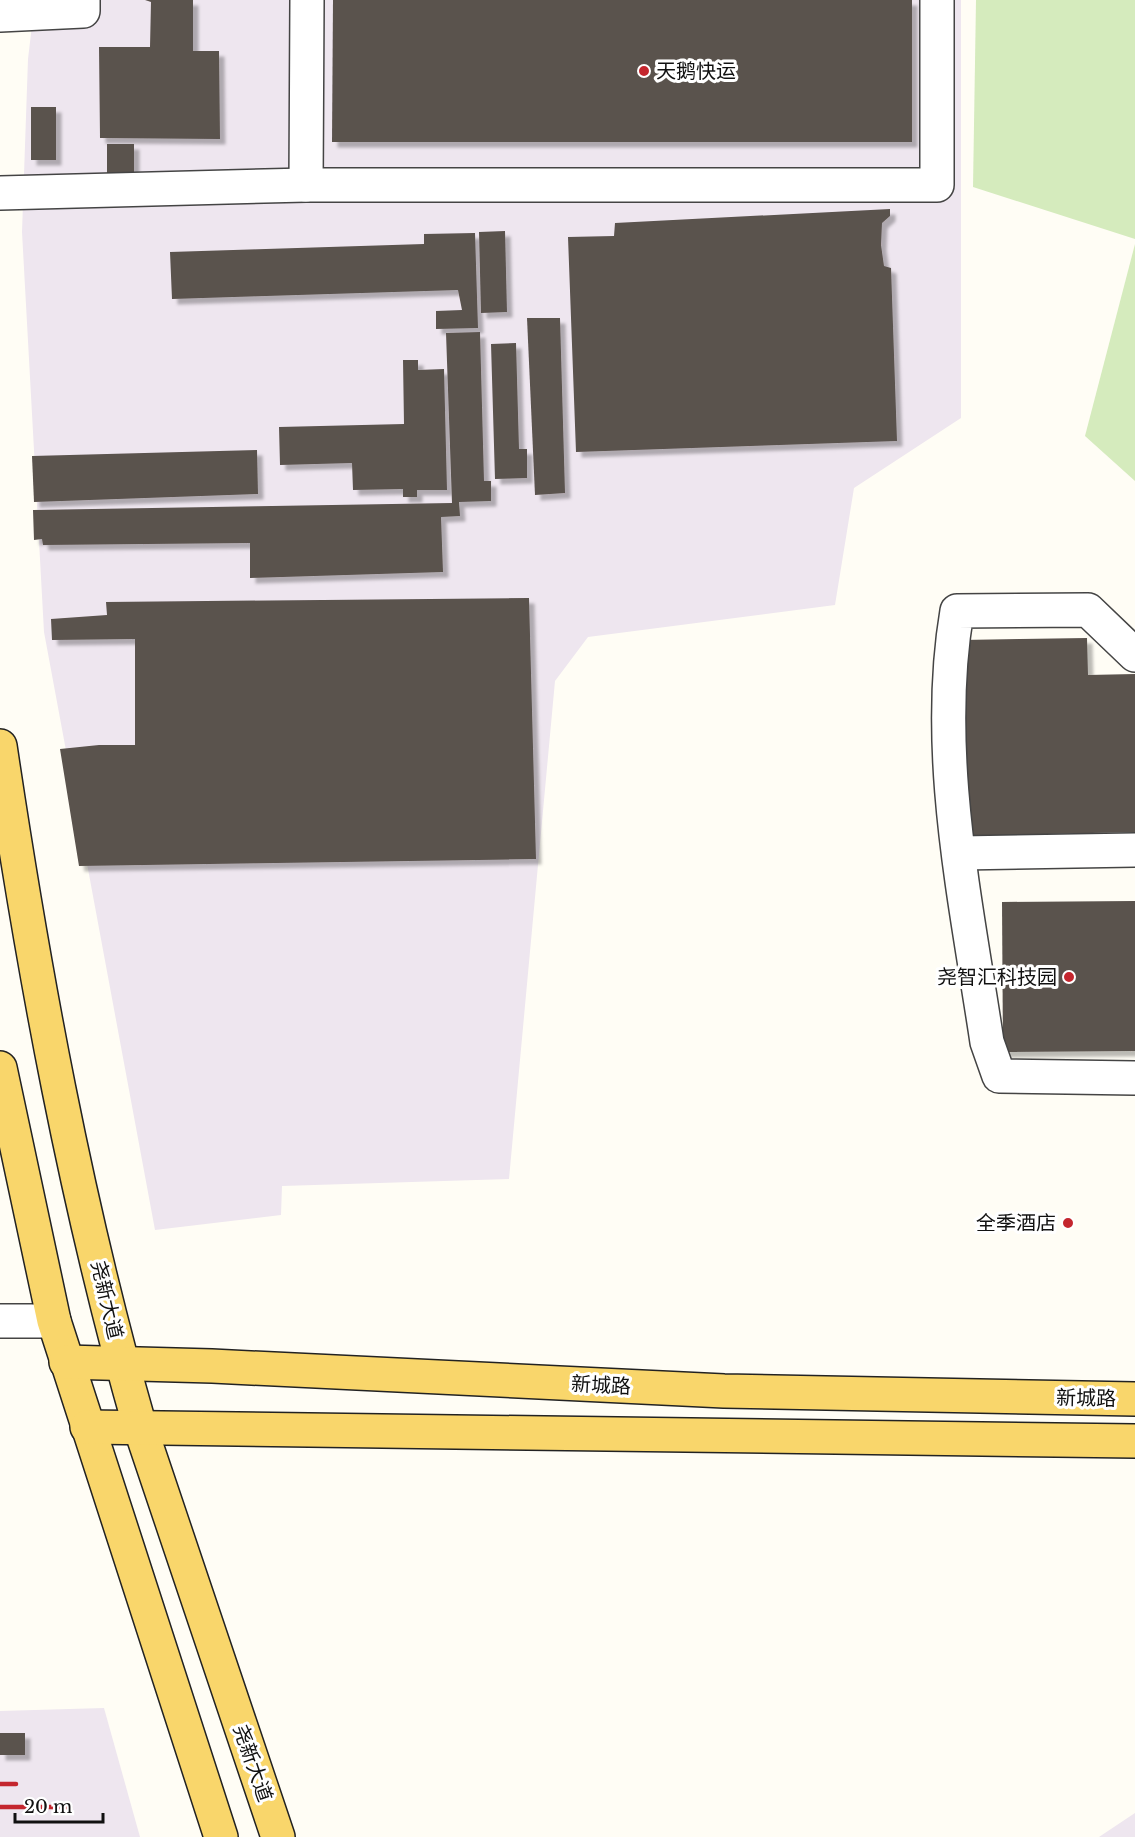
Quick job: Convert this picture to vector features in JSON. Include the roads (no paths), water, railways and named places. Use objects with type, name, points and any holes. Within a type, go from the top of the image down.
[{"type":"main road","name":"尧新大道","points":[[0,746],[12,829],[63,1110],[122,1364],[140,1426],[278,1837]]},
{"type":"main road","points":[[0,1068],[54,1321],[221,1837]]},
{"type":"main road","name":"新城路","points":[[66,1362],[212,1366],[724,1391],[1135,1399]]},
{"type":"main road","points":[[87,1427],[1135,1441]]},
{"type":"lane","points":[[0,15],[83,11],[83,0]]},
{"type":"lane","points":[[306,184],[307,0]]},
{"type":"lane","points":[[0,193],[306,184],[937,185],[937,0]]},
{"type":"lane","points":[[1135,655],[1088,610],[957,611],[949,657],[954,812],[987,1042],[999,1076],[1135,1077]]},
{"type":"lane","points":[[960,853],[1135,850]]},
{"type":"lane","points":[[0,1321],[54,1321]]},
{"type":"railway","points":[[0,1784],[16,1784]]},
{"type":"railway","points":[[0,1807],[70,1807]]},
{"type":"place","name":"天鹅快运","points":[[644,71]]},
{"type":"place","name":"尧智汇科技园","points":[[1069,977]]},
{"type":"place","name":"全季酒店","points":[[1068,1223]]}]
